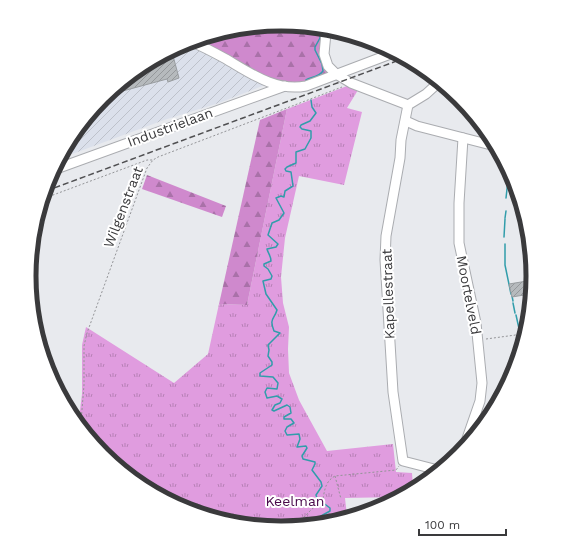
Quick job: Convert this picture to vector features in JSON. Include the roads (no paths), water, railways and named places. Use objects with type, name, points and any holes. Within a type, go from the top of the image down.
[{"type":"street","points":[[326,35],[324,54],[328,66],[336,74],[351,83],[408,105],[426,94],[435,86]]},
{"type":"street","points":[[199,46],[263,80],[294,87],[306,86],[388,55]]},
{"type":"street","name":"Industrielaan","points":[[62,167],[285,86]]},
{"type":"street","name":"Kapellestraat","points":[[408,105],[386,236],[384,260],[393,392],[403,461],[434,469]]},
{"type":"street","points":[[406,121],[488,144]]},
{"type":"street","name":"Moortelveld","points":[[463,138],[459,203],[460,242],[476,323],[482,383],[480,401],[468,436]]},
{"type":"waterway","points":[[305,83],[306,80],[317,76],[323,71],[322,64],[315,50],[320,34]]},
{"type":"waterway","points":[[311,100],[312,107],[316,113],[310,121],[301,125],[300,127],[311,131],[311,138],[305,149],[296,152],[296,163],[285,169],[286,171],[291,172],[293,186],[285,191],[284,197],[281,196],[276,198],[284,213],[279,220],[272,223],[268,235],[278,244],[276,247],[267,249],[271,261],[264,264],[264,266],[268,269],[272,276],[271,279],[263,281],[266,294],[277,310],[272,321],[274,331],[280,333],[268,345],[268,356],[272,362],[272,365],[260,373],[260,376],[273,377],[278,383],[277,389],[267,388],[265,392],[267,398],[277,396],[282,399],[280,403],[275,405],[272,410],[274,411],[287,405],[290,407],[291,413],[284,417],[284,419],[291,419],[294,423],[287,427],[285,431],[287,435],[299,434],[300,439],[297,447],[306,446],[307,448],[302,456],[303,459],[315,462],[312,470],[321,482],[322,486],[316,495],[321,502]]},
{"type":"waterway","points":[[506,198],[508,182]]},
{"type":"waterway","points":[[505,218],[506,211]]},
{"type":"waterway","points":[[504,237],[505,219]]},
{"type":"waterway","points":[[505,244],[505,265],[511,294]]},
{"type":"waterway","points":[[512,296],[513,301]]},
{"type":"waterway","points":[[513,303],[515,313]]},
{"type":"waterway","points":[[516,315],[520,333]]},
{"type":"waterway","points":[[322,502],[330,508],[330,511],[321,516],[322,518]]},
{"type":"railway","points":[[53,188],[398,61]]},
{"type":"park label","name":"Keelman","points":[[295,501]]}]
